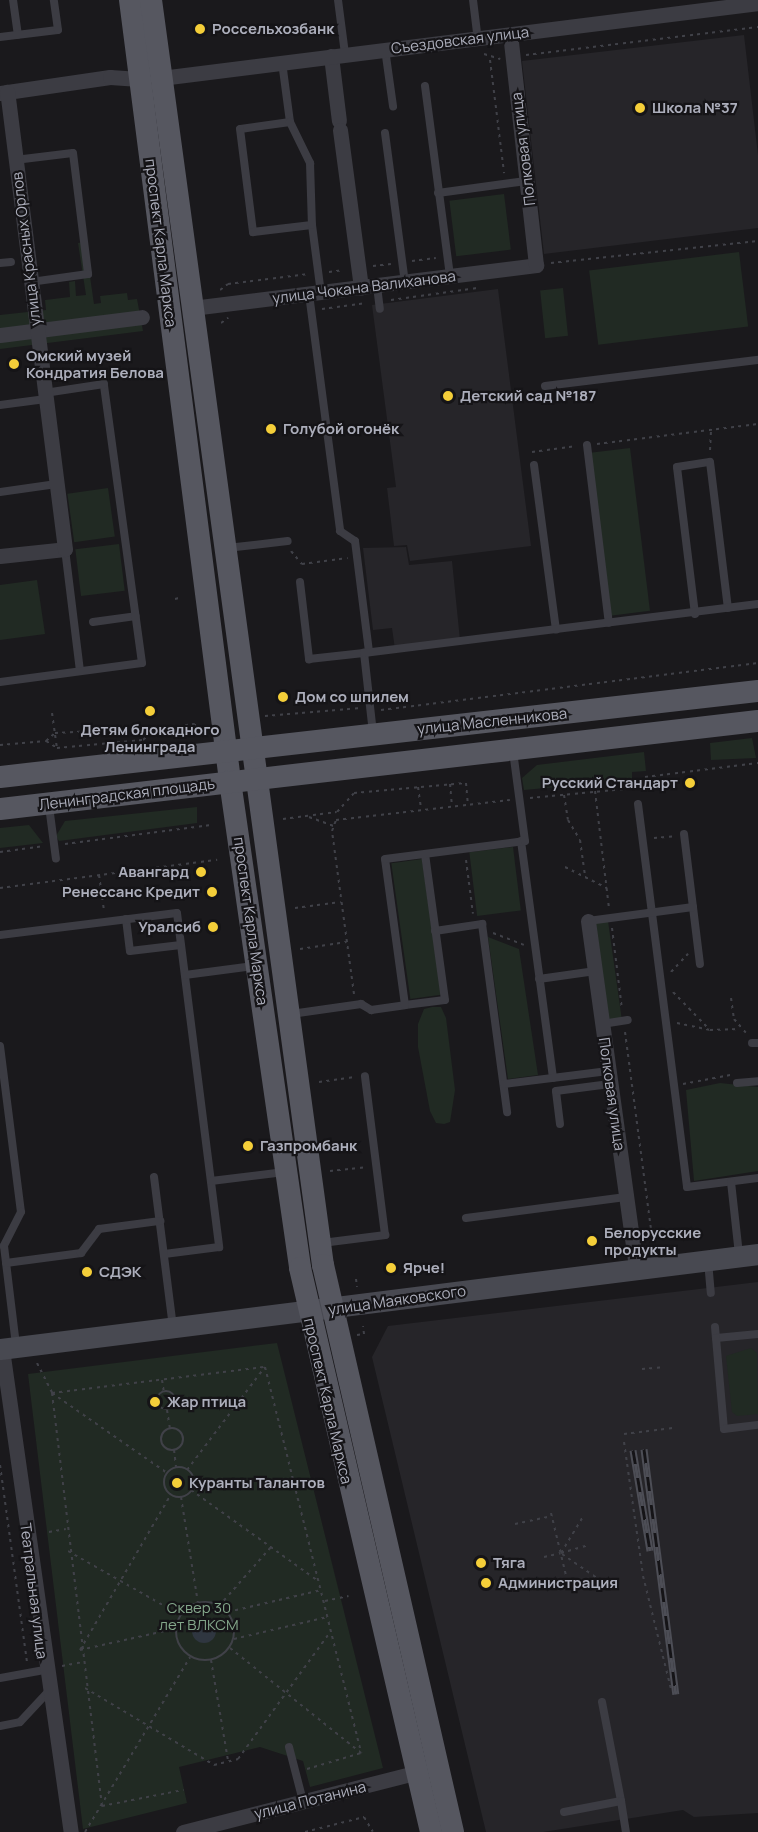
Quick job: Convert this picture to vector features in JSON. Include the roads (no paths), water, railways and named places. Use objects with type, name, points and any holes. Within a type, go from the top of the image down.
[{"type":"main road","name":"проспект Карла Маркса","points":[[130,0],[150,78],[192,308],[250,748],[331,1310],[427,1770],[431,1832]]},
{"type":"main road","name":"проспект Карла Маркса","points":[[152,0],[150,78],[226,752],[308,1312],[427,1770],[453,1832]]},
{"type":"main road","name":"улица Масленникова","points":[[226,752],[758,691]]},
{"type":"main road","name":"улица Масленникова","points":[[255,778],[758,721]]},
{"type":"main road","name":"Ленинградская площадь","points":[[0,777],[226,752]]},
{"type":"main road","name":"Ленинградская площадь","points":[[0,809],[255,778]]},
{"type":"main road","name":"улица Маяковского","points":[[13,1348],[331,1310],[748,1255]]},
{"type":"street","name":"Съездовская улица","points":[[3,93],[110,77],[150,78],[510,34],[709,4],[758,3]]},
{"type":"street","name":"Полковая улица","points":[[510,34],[536,265]]},
{"type":"street","points":[[338,55],[340,125],[369,287]]},
{"type":"street","name":"улица Красных Орлов","points":[[3,93],[15,160],[65,549]]},
{"type":"street","name":"улица Чокана Валиханова","points":[[192,308],[536,265]]},
{"type":"street","points":[[0,335],[142,317]]},
{"type":"street","points":[[0,556],[65,549]]},
{"type":"street","name":"Полковая улица","points":[[588,921],[636,1268]]},
{"type":"street","name":"Театральная улица","points":[[13,1348],[44,1670],[71,1832]]},
{"type":"street","name":"улица Потанина","points":[[183,1832],[427,1770]]},
{"type":"lane","points":[[13,0],[18,35]]},
{"type":"lane","points":[[0,38],[58,30],[54,0]]},
{"type":"lane","points":[[338,0],[338,55]]},
{"type":"lane","points":[[473,0],[478,38]]},
{"type":"lane","points":[[385,49],[393,106]]},
{"type":"lane","points":[[282,62],[290,122],[310,163],[315,294],[340,531],[354,541],[357,557],[373,734]]},
{"type":"lane","points":[[425,86],[450,276]]},
{"type":"lane","points":[[290,122],[240,129],[253,232],[312,225]]},
{"type":"lane","points":[[385,133],[405,282]]},
{"type":"lane","points":[[15,160],[73,153],[87,263],[88,274],[30,282]]},
{"type":"lane","points":[[438,193],[526,181]]},
{"type":"lane","points":[[0,263],[11,262]]},
{"type":"lane","points":[[369,287],[380,309]]},
{"type":"lane","points":[[544,386],[758,360]]},
{"type":"lane","points":[[0,405],[104,384],[142,663],[0,682]]},
{"type":"lane","points":[[587,445],[609,623]]},
{"type":"lane","points":[[695,614],[677,466],[710,462],[728,608]]},
{"type":"lane","points":[[534,465],[556,630]]},
{"type":"lane","points":[[0,492],[56,484]]},
{"type":"lane","points":[[225,549],[288,541]]},
{"type":"lane","points":[[65,549],[80,671]]},
{"type":"lane","points":[[300,582],[309,659],[695,614],[758,603]]},
{"type":"lane","points":[[93,622],[136,616]]},
{"type":"lane","points":[[512,749],[519,799],[521,841],[553,1078]]},
{"type":"lane","points":[[49,804],[56,859]]},
{"type":"lane","points":[[638,804],[687,1187],[758,1178]]},
{"type":"lane","points":[[684,834],[700,964]]},
{"type":"lane","points":[[405,1005],[385,859],[521,841]]},
{"type":"lane","points":[[289,1014],[361,1004],[371,1010],[445,1000],[425,854]]},
{"type":"lane","points":[[588,921],[693,908]]},
{"type":"lane","points":[[0,935],[177,913],[219,1247],[164,1254]]},
{"type":"lane","points":[[126,919],[130,951],[181,945]]},
{"type":"lane","points":[[435,931],[482,924],[507,1112]]},
{"type":"lane","points":[[184,975],[258,966]]},
{"type":"lane","points":[[539,979],[595,971]]},
{"type":"lane","points":[[602,1024],[626,1020]]},
{"type":"lane","points":[[0,1047],[21,1212],[2,1246],[6,1263],[13,1348]]},
{"type":"lane","points":[[320,1243],[386,1235],[365,1076]]},
{"type":"lane","points":[[504,1084],[553,1078],[609,1077]]},
{"type":"lane","points":[[560,1124],[556,1091],[609,1077]]},
{"type":"lane","points":[[739,1083],[758,1081]]},
{"type":"lane","points":[[211,1181],[286,1172]]},
{"type":"lane","points":[[154,1177],[174,1328]]},
{"type":"lane","points":[[731,1182],[748,1255]]},
{"type":"lane","points":[[466,1218],[626,1197]]},
{"type":"lane","points":[[6,1263],[81,1253],[99,1229],[160,1221]]},
{"type":"lane","points":[[708,1259],[711,1293]]},
{"type":"lane","points":[[715,1327],[724,1428],[758,1425]]},
{"type":"lane","points":[[716,1338],[758,1334]]},
{"type":"lane","points":[[0,1678],[44,1670]]},
{"type":"lane","points":[[0,1726],[20,1722],[48,1692]]},
{"type":"lane","points":[[602,1702],[626,1832]]},
{"type":"lane","points":[[289,1747],[303,1801]]},
{"type":"lane","points":[[564,1812],[621,1801]]},
{"type":"railway","points":[[644,1449],[676,1694]]},
{"type":"railway","points":[[633,1450],[650,1551]]},
{"type":"place","name":"Россельхозбанк","points":[[200,29]]},
{"type":"place","name":"Школа №37","points":[[640,108]]},
{"type":"place","name":"Омский музей Кондратия Белова","points":[[14,364]]},
{"type":"place","name":"Детский сад №187","points":[[448,396]]},
{"type":"place","name":"Голубой огонёк","points":[[271,429]]},
{"type":"place","name":"Дом со шпилем","points":[[283,697]]},
{"type":"place","name":"Детям блокадного Ленинграда","points":[[150,711]]},
{"type":"place","name":"Русский Стандарт","points":[[690,783]]},
{"type":"place","name":"Авангард","points":[[201,872]]},
{"type":"place","name":"Ренессанс Кредит","points":[[212,892]]},
{"type":"place","name":"Уралсиб","points":[[213,927]]},
{"type":"place","name":"Газпромбанк","points":[[248,1146]]},
{"type":"place","name":"Белорусские продукты","points":[[592,1241]]},
{"type":"place","name":"Ярче!","points":[[391,1268]]},
{"type":"place","name":"СДЭК","points":[[87,1272]]},
{"type":"place","name":"Жар птица","points":[[155,1402]]},
{"type":"place","name":"Куранты Талантов","points":[[177,1483]]},
{"type":"place","name":"Тяга","points":[[481,1563]]},
{"type":"place","name":"Администрация","points":[[486,1583]]},
{"type":"park label","name":"Сквер 30 лет ВЛКСМ","points":[[199,1616]]}]
